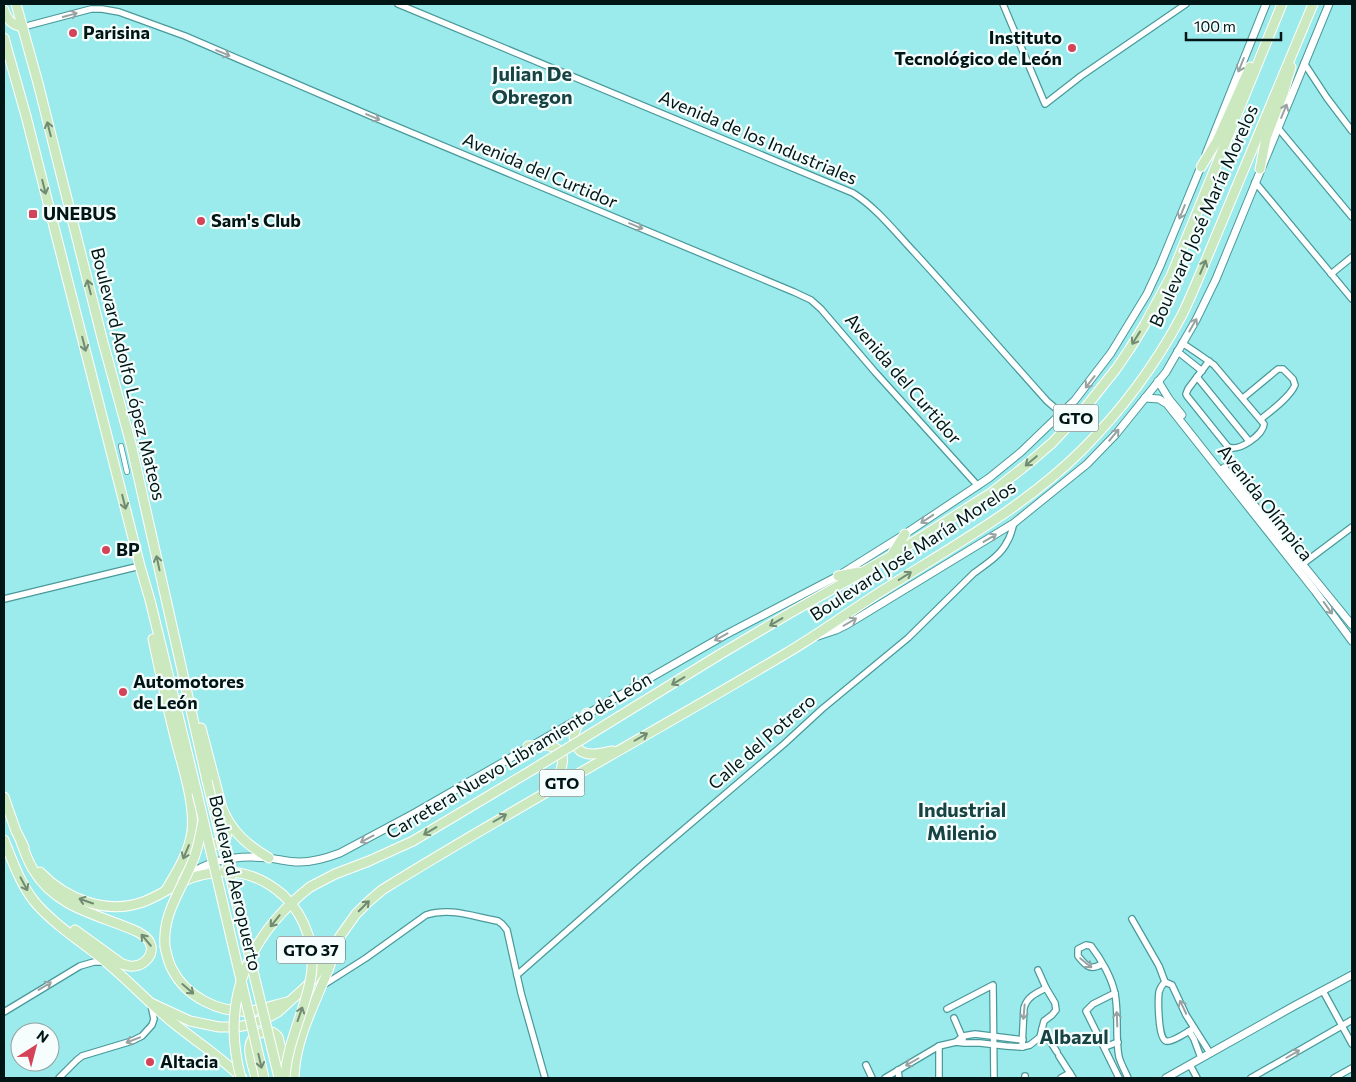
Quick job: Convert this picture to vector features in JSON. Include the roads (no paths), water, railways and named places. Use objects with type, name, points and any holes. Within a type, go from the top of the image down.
[{"type":"main road","name":"Boulevard Adolfo López Mateos","points":[[16,4],[103,342],[124,412],[188,696]]},
{"type":"main road","name":"Boulevard José María Morelos","points":[[719,655],[866,571],[991,493],[1030,462],[1076,419],[1116,369],[1145,324],[1172,276],[1282,4]]},
{"type":"main road","name":"Boulevard José María Morelos","points":[[336,945],[356,914],[382,890],[552,788],[787,653],[1000,516],[1054,475],[1082,450],[1126,400],[1150,369],[1181,316],[1313,4]]},
{"type":"main road","points":[[4,10],[9,22],[23,27]]},
{"type":"main road","points":[[1201,167],[1217,141],[1252,64],[1268,37]]},
{"type":"main road","name":"Boulevard Adolfo López Mateos","points":[[4,38],[26,116],[173,695]]},
{"type":"main road","points":[[1260,169],[1266,138],[1288,78],[1296,43]]},
{"type":"main road","points":[[891,556],[904,534]]},
{"type":"main road","points":[[838,576],[866,571]]},
{"type":"main road","points":[[164,592],[176,625],[222,808],[229,824],[245,842],[268,858]]},
{"type":"main road","points":[[150,600],[151,626],[167,705],[191,799],[202,833],[207,841],[215,845],[220,844],[226,837],[229,824]]},
{"type":"main road","name":"Carretera Nuevo Libramiento de León","points":[[241,1078],[235,1055],[233,1027],[234,1009],[240,985],[249,961],[266,932],[298,897],[310,887],[335,874],[413,841],[719,655]]},
{"type":"main road","name":"Boulevard Aeropuerto","points":[[173,695],[264,1078]]},
{"type":"main road","name":"Boulevard Aeropuerto","points":[[188,696],[279,1078]]},
{"type":"main road","points":[[587,713],[578,724],[574,735],[580,751],[591,754],[619,750]]},
{"type":"main road","points":[[528,746],[550,745],[558,749],[562,755],[564,762],[562,771],[552,788]]},
{"type":"main road","name":"GTO 37","points":[[4,797],[21,842],[38,870],[57,887],[82,900],[97,905],[113,907],[130,906],[144,902],[191,878],[221,872],[243,874],[257,878],[280,892],[303,921],[309,936],[312,959],[310,982],[291,1044],[287,1078]]},
{"type":"main road","points":[[166,890],[179,868],[189,845],[193,820],[191,799]]},
{"type":"main road","points":[[203,818],[193,861],[174,901],[166,924],[164,934],[165,947],[171,968],[185,987],[196,996],[216,1007],[251,1011],[291,1001]]},
{"type":"main road","points":[[4,840],[22,882],[36,903],[51,918],[106,962],[173,1023],[233,1069],[241,1078]]},
{"type":"main road","points":[[21,842],[34,871],[53,893],[75,907],[138,932],[146,937],[152,948],[147,960],[141,965],[130,966],[122,964],[73,929],[51,918]]},
{"type":"main road","points":[[151,1002],[190,1021],[211,1026],[236,1027],[248,1025],[269,1017],[291,1001],[311,982],[336,945]]},
{"type":"main road","name":"GTO","points":[[294,1078],[296,1051],[336,945]]},
{"type":"main road","points":[[256,1078],[250,1056],[250,1044],[256,1035],[269,1031],[278,1037],[287,1078]]},
{"type":"street","name":"Avenida de los Industriales","points":[[398,4],[846,190],[864,200],[940,280],[1047,400],[1062,414]]},
{"type":"street","points":[[1002,4],[1045,104],[1186,4]]},
{"type":"street","points":[[166,890],[191,873],[229,858],[307,861],[340,853],[413,814],[528,746],[725,635],[838,576],[978,486],[1021,452],[1062,414],[1099,370],[1147,294],[1201,167],[1266,4]]},
{"type":"street","points":[[806,641],[848,624],[1014,523],[1087,464],[1116,434],[1166,372],[1196,320],[1216,279],[1328,4]]},
{"type":"street","name":"Avenida del Curtidor","points":[[23,27],[91,9],[119,12],[185,36],[811,300],[822,309],[875,372],[978,486]]},
{"type":"street","points":[[1304,63],[1323,93],[1352,131]]},
{"type":"street","points":[[1278,128],[1352,217]]},
{"type":"street","points":[[1255,182],[1352,299]]},
{"type":"street","points":[[1330,274],[1352,257]]},
{"type":"street","points":[[1182,343],[1209,361],[1221,372],[1264,424],[1262,430],[1253,439],[1234,449],[1229,448],[1225,444],[1186,394],[1209,361]]},
{"type":"street","points":[[1177,351],[1202,371]]},
{"type":"street","points":[[1243,398],[1278,369],[1283,369],[1293,379],[1294,385],[1292,390],[1261,419]]},
{"type":"street","points":[[1197,377],[1249,441]]},
{"type":"street","name":"Avenida Olímpica","points":[[1158,381],[1169,399],[1349,630],[1352,641]]},
{"type":"street","name":"Avenida Olímpica","points":[[1145,398],[1158,399],[1167,404],[1300,567],[1352,625]]},
{"type":"street","points":[[121,446],[127,472]]},
{"type":"street","name":"Calle del Potrero","points":[[517,975],[837,696],[908,638],[974,573],[1005,546],[1014,523]]},
{"type":"street","points":[[1300,567],[1352,527]]},
{"type":"street","points":[[4,599],[140,566]]},
{"type":"street","points":[[322,986],[366,958],[426,915],[434,912],[447,911],[498,921],[507,930],[517,975],[545,1078]]},
{"type":"street","points":[[1132,919],[1165,982],[1172,985],[1201,1058]]},
{"type":"street","points":[[1102,964],[1089,967],[1078,956],[1078,949],[1086,945],[1091,946],[1102,964],[1110,978],[1115,993],[1119,1055],[1128,1078]]},
{"type":"street","points":[[4,1012],[80,966],[94,962],[122,964]]},
{"type":"street","points":[[885,1078],[939,1046],[956,1042],[1022,1047],[1036,1041],[1040,1037],[1044,1021],[1056,1010],[1055,1003],[1038,970]]},
{"type":"street","points":[[1166,1078],[1294,1006],[1352,976]]},
{"type":"street","points":[[1165,982],[1161,986],[1159,993],[1160,1032],[1163,1039],[1170,1041],[1191,1029]]},
{"type":"street","points":[[947,1009],[993,985],[994,1078]]},
{"type":"street","points":[[1022,1047],[1025,1003],[1033,995],[1046,988]]},
{"type":"street","points":[[1323,992],[1352,1044]]},
{"type":"street","points":[[1115,993],[1093,1004],[1086,1011],[1119,1078]]},
{"type":"street","points":[[59,1078],[82,1056],[132,1041],[142,1036],[152,1025],[154,1019],[151,1002]]},
{"type":"street","points":[[954,1018],[964,1043]]},
{"type":"street","points":[[1251,1078],[1352,1020]]},
{"type":"street","points":[[1042,1029],[1071,1076],[1061,1078]]},
{"type":"street","points":[[1191,1029],[1210,1053]]},
{"type":"street","points":[[956,1042],[962,1036],[975,1034],[1023,1040]]},
{"type":"street","points":[[1105,1047],[1118,1042]]},
{"type":"street","points":[[939,1046],[939,1078]]},
{"type":"street","points":[[866,1065],[872,1078]]},
{"type":"street","points":[[1190,1065],[1197,1078]]},
{"type":"street","points":[[1115,1071],[1123,1067]]},
{"type":"street","points":[[1334,1078],[1352,1068]]},
{"type":"street","points":[[898,1070],[899,1078]]},
{"type":"place","name":"Parisina","points":[[73,33]]},
{"type":"place","name":"Instituto Tecnológico de León","points":[[1072,48]]},
{"type":"place","name":"UNEBUS","points":[[33,214]]},
{"type":"place","name":"Sam's Club","points":[[201,221]]},
{"type":"place","name":"BP","points":[[106,550]]},
{"type":"place","name":"Automotores de León","points":[[123,692]]},
{"type":"place","name":"Altacia","points":[[150,1062]]},
{"type":"district","name":"Julian De Obregon","points":[[532,86]]},
{"type":"district","name":"Industrial Milenio","points":[[962,822]]},
{"type":"district","name":"Albazul","points":[[1074,1037]]}]
